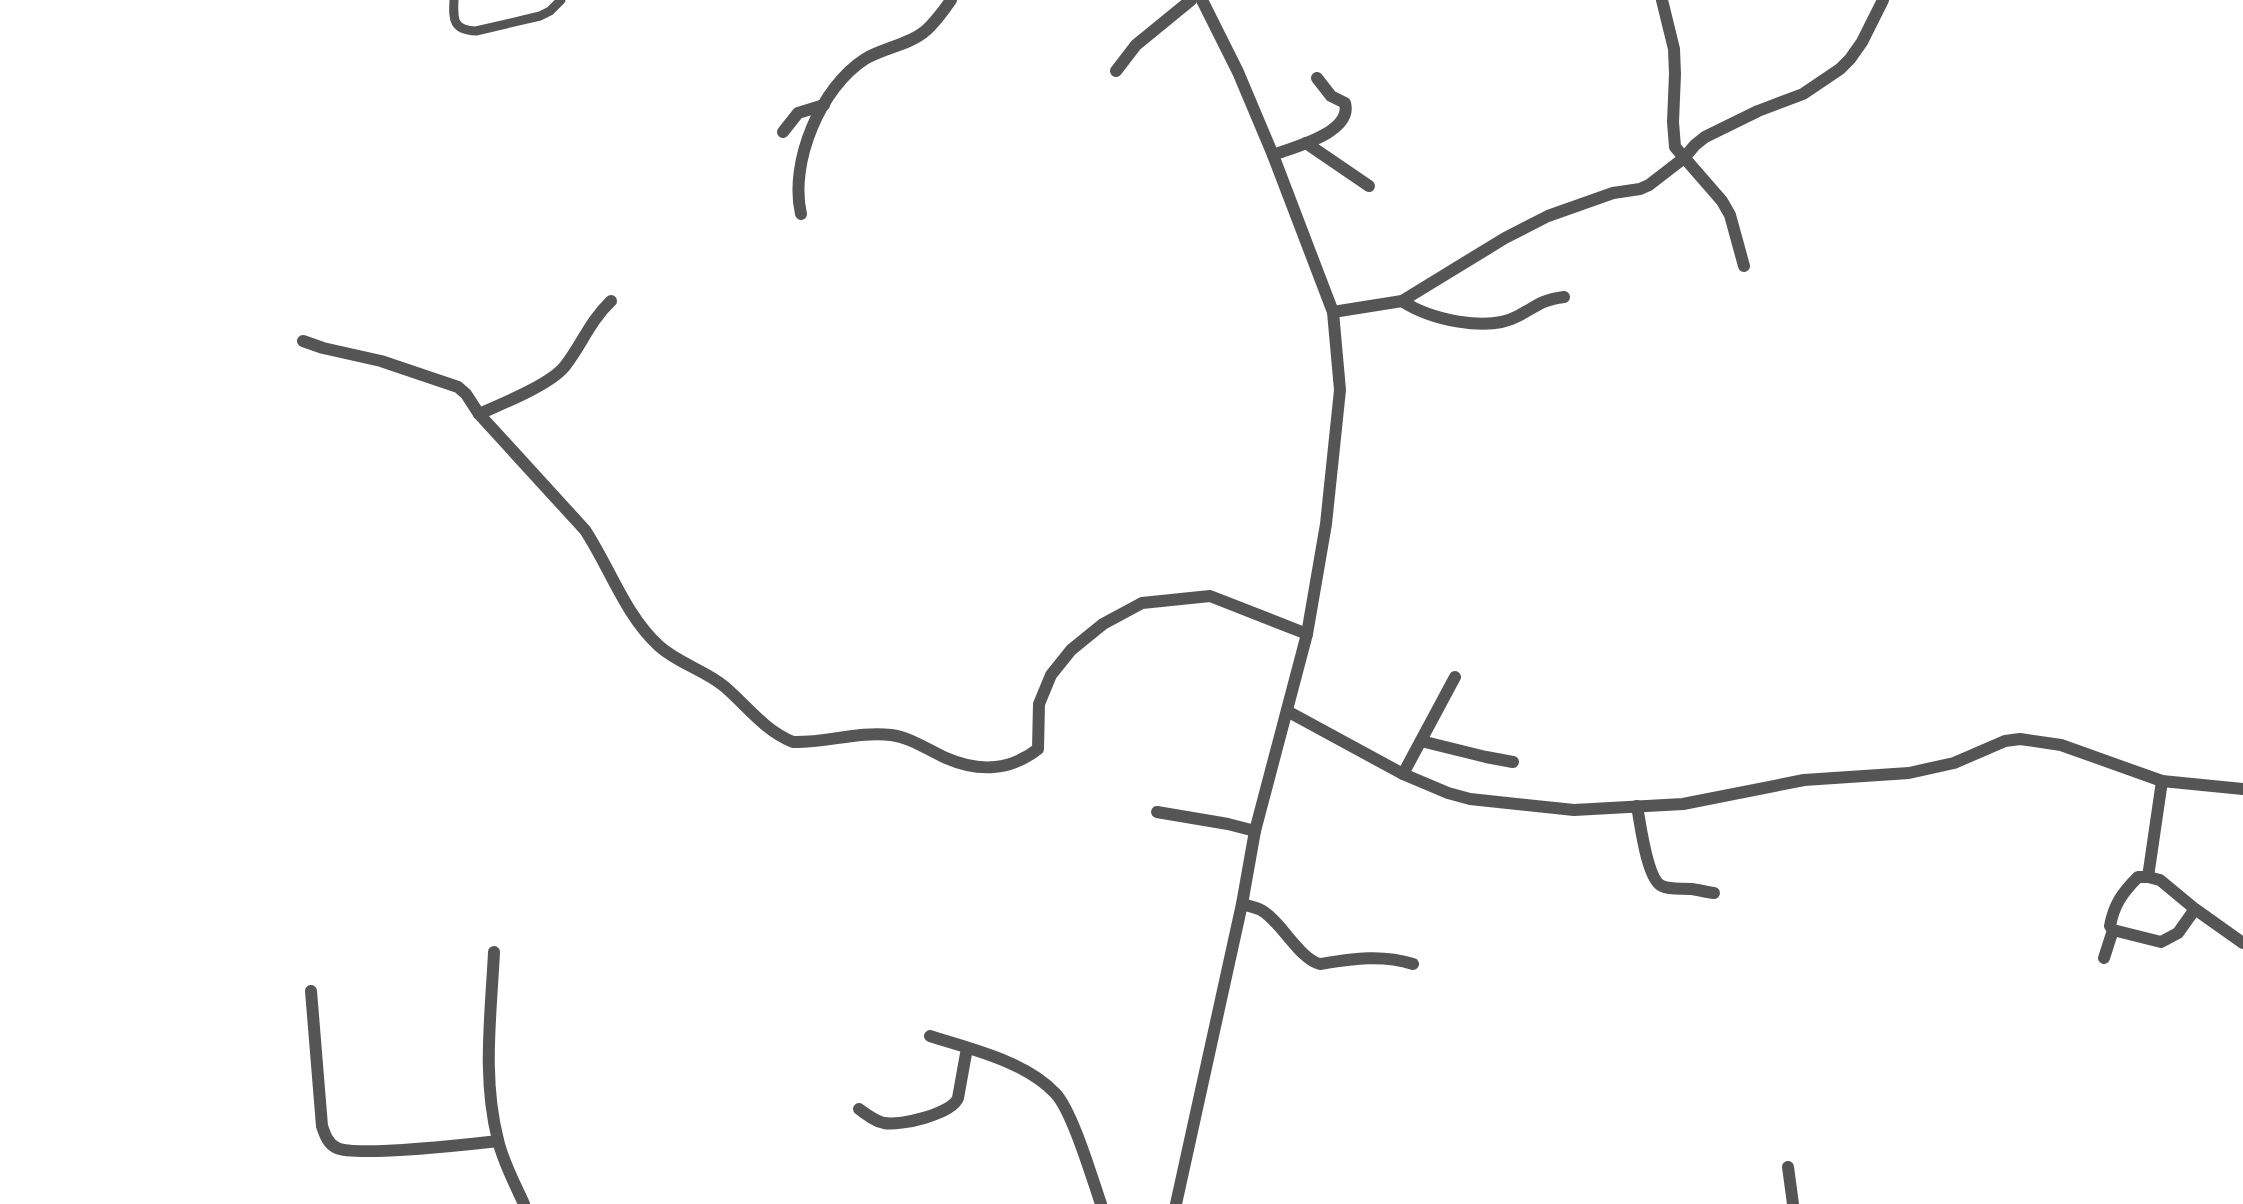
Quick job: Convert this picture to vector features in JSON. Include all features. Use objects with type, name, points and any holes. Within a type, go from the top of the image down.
[{"type":"street","points":[[801,214],[798,199],[801,166],[812,128],[839,81],[849,70],[867,58],[925,32],[951,0]]},
{"type":"street","points":[[1116,71],[1136,45],[1191,0]]},
{"type":"street","points":[[1176,1204],[1242,904],[1255,831],[1307,634],[1326,524],[1340,390],[1333,312],[1273,155],[1238,72],[1202,0]]},
{"type":"street","points":[[1662,0],[1674,49],[1674,142],[1684,158],[1722,201],[1730,215],[1744,266]]},
{"type":"street","points":[[1333,312],[1402,301],[1505,238],[1548,216],[1613,193],[1640,189],[1649,185],[1684,158],[1695,145],[1714,132],[1758,111],[1803,94],[1824,82],[1850,59],[1862,42],[1883,0]]},
{"type":"street","points":[[1273,155],[1306,143],[1336,128],[1344,118],[1345,103],[1331,96],[1317,78]]},
{"type":"street","points":[[783,132],[798,113],[813,106],[824,105]]},
{"type":"street","points":[[1306,143],[1369,186]]},
{"type":"street","points":[[1402,301],[1414,309],[1470,324],[1485,324],[1504,322],[1518,317],[1531,306],[1547,299],[1564,297]]},
{"type":"street","points":[[479,414],[514,399],[563,368],[593,320],[611,301]]},
{"type":"street","points":[[303,341],[323,348],[381,361],[449,382],[466,394],[479,414],[585,530],[599,551],[633,617],[658,645],[674,658],[704,671],[725,687],[762,724],[779,736],[793,742],[891,735],[918,744],[948,759],[977,768],[1006,766],[1025,759],[1038,749],[1039,704],[1051,675],[1071,650],[1103,624],[1142,603],[1210,596],[1307,634]]},
{"type":"street","points":[[1403,774],[1455,677]]},
{"type":"street","points":[[1287,711],[1425,785],[1470,799],[1574,810],[1683,804],[1804,780],[1880,777],[1909,773],[1954,763],[2005,741],[2020,740],[2061,746],[2162,781],[2243,789]]},
{"type":"street","points":[[1421,741],[1486,758],[1513,762]]},
{"type":"street","points":[[2148,877],[2162,781]]},
{"type":"street","points":[[1637,806],[1644,845],[1655,882],[1670,888],[1714,893]]},
{"type":"street","points":[[1157,812],[1255,831]]},
{"type":"street","points":[[2195,909],[2178,933],[2161,942],[2113,930],[2110,926],[2113,910],[2122,893],[2138,877],[2148,877],[2160,880],[2195,909],[2243,943]]},
{"type":"street","points":[[1242,904],[1262,910],[1293,940],[1304,956],[1314,962],[1320,964],[1363,957],[1396,959],[1413,964]]},
{"type":"street","points":[[2104,958],[2113,930]]},
{"type":"street","points":[[494,952],[488,1066],[498,1141],[524,1204]]},
{"type":"street","points":[[311,991],[322,1126],[328,1140],[336,1148],[348,1151],[386,1150],[498,1141]]},
{"type":"street","points":[[930,1036],[1007,1062],[1033,1076],[1057,1094],[1067,1112],[1101,1204]]},
{"type":"street","points":[[859,1109],[877,1121],[897,1123],[910,1122],[950,1108],[956,1104],[958,1098],[967,1048]]},
{"type":"street","points":[[1788,1167],[1793,1204]]},
{"type":"lane","points":[[454,0],[453,18],[458,27],[476,32],[540,15],[550,11],[559,0]]}]
